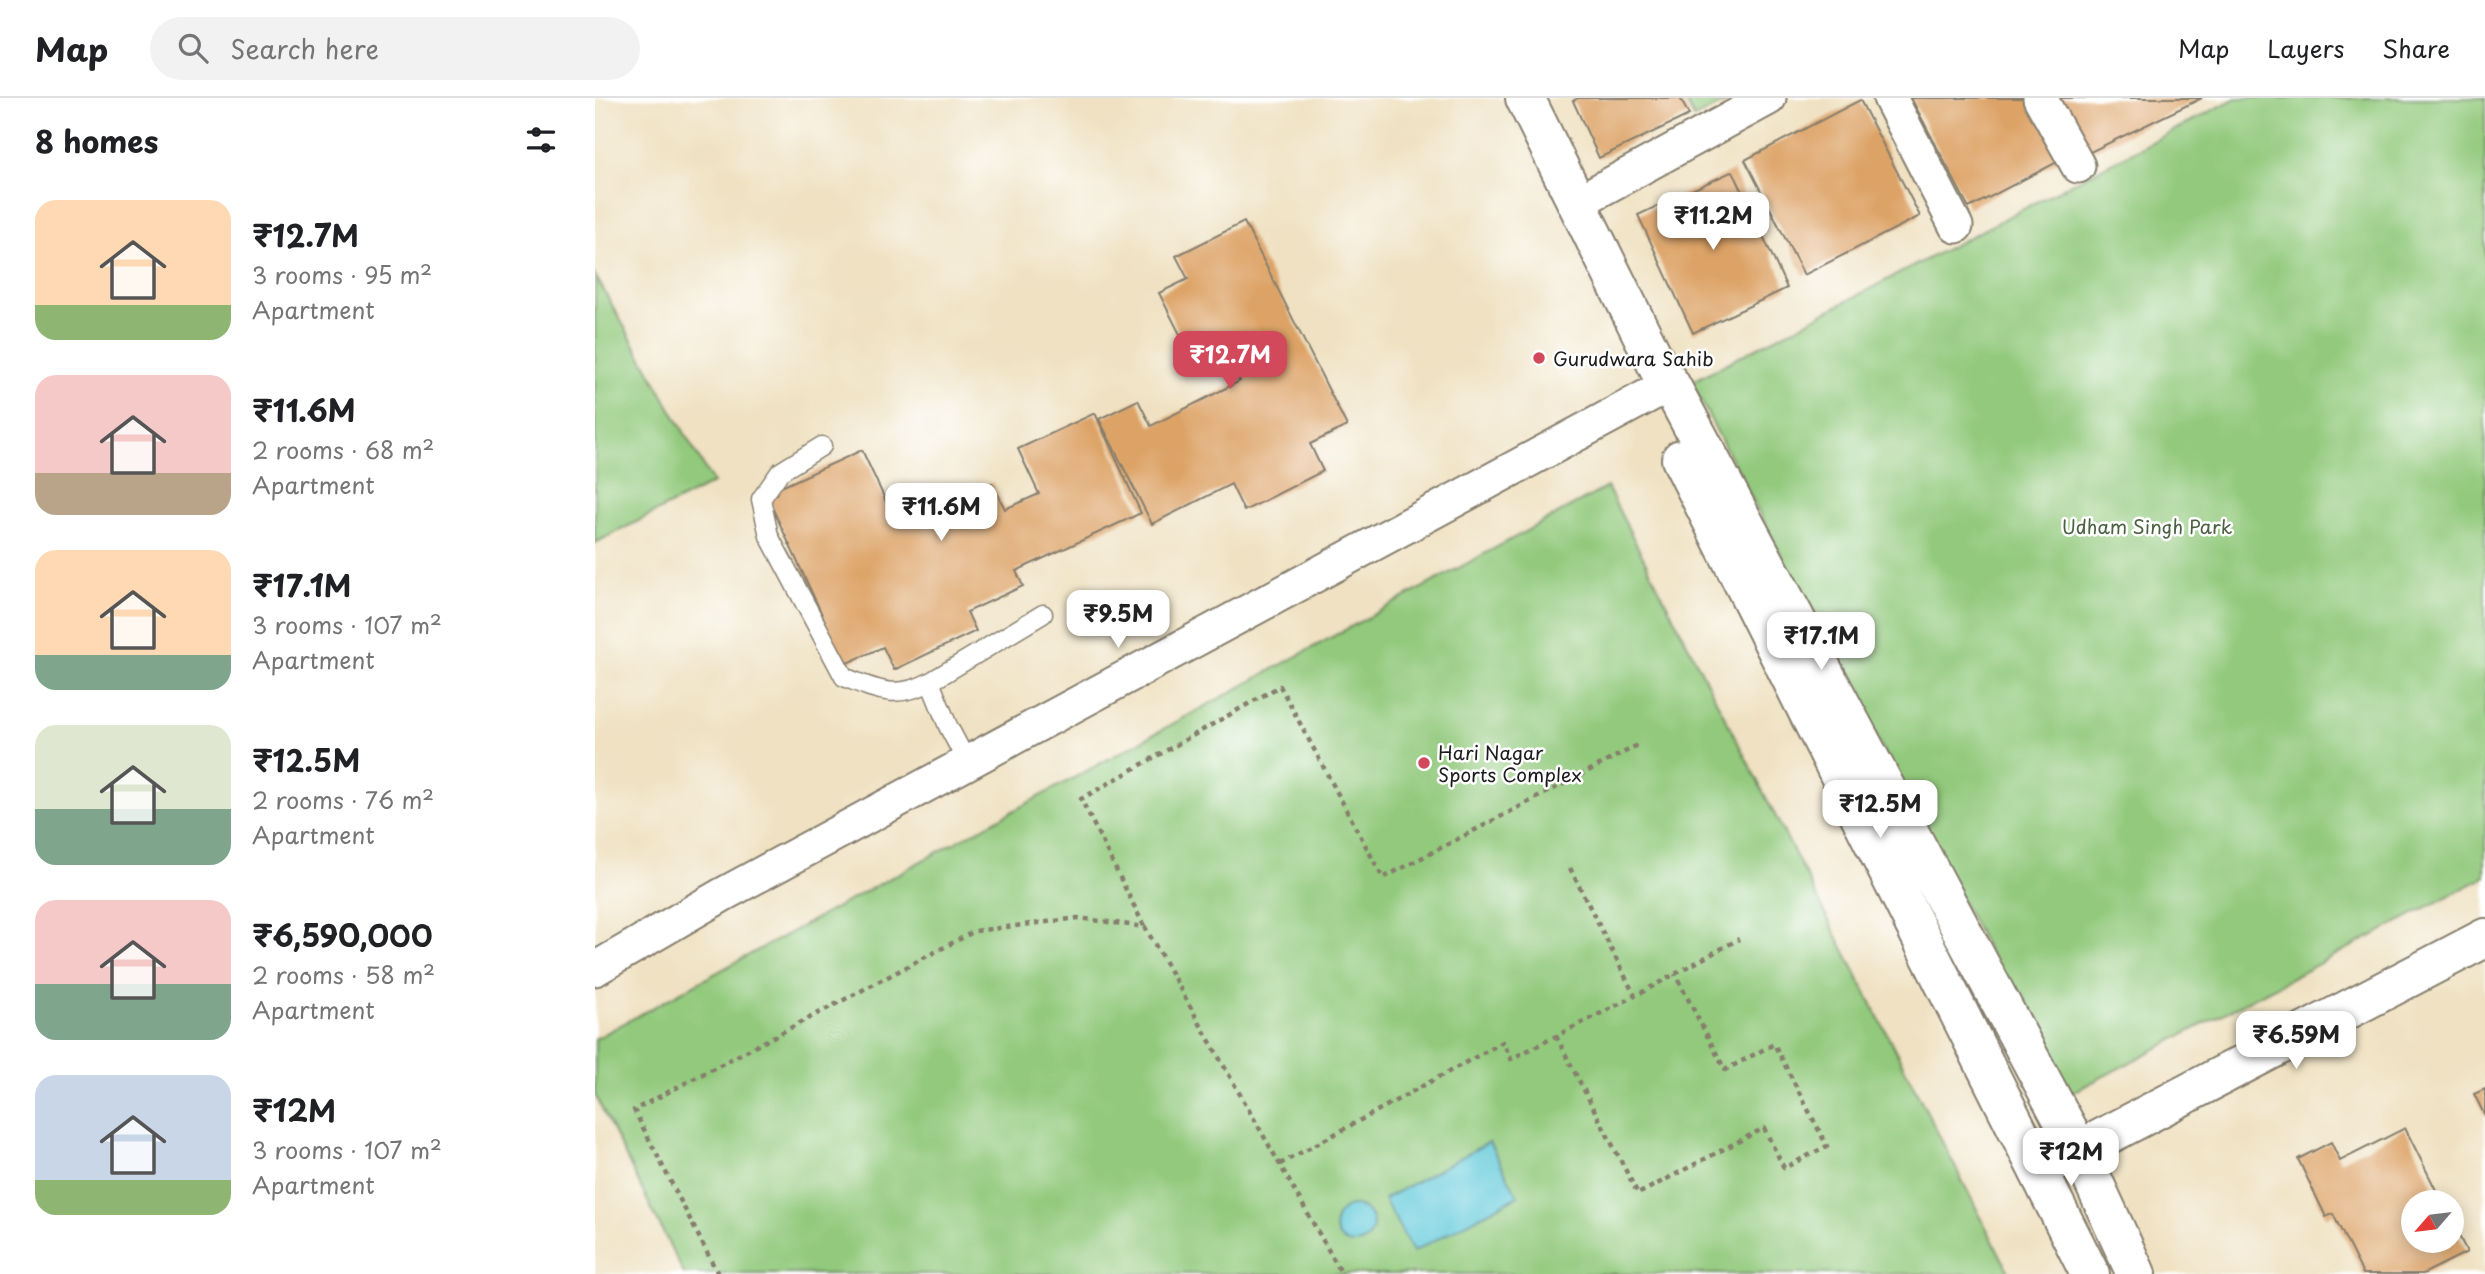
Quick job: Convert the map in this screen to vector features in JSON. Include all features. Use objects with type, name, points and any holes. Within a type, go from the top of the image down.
[{"type":"street","points":[[1497,98],[2080,1152],[2136,1274]]},
{"type":"street","points":[[1525,98],[1660,371],[1659,389],[2090,1274]]},
{"type":"street","points":[[1578,202],[1769,98]]},
{"type":"street","points":[[1890,98],[1956,226]]},
{"type":"street","points":[[2040,98],[2078,166]]},
{"type":"street","points":[[595,969],[722,895],[1659,389]]},
{"type":"street","points":[[2039,1170],[2080,1152],[2485,938]]},
{"type":"lane","points":[[823,446],[779,472],[761,499],[769,536],[844,677],[885,693],[916,689],[1043,614]]},
{"type":"lane","points":[[930,682],[948,726],[967,762]]},
{"type":"path","points":[[1342,1274],[1145,927],[1081,799],[1280,686],[1383,878],[1638,745]]},
{"type":"path","points":[[1570,868],[1635,996]]},
{"type":"path","points":[[717,1274],[634,1110],[975,931],[1078,918],[1145,927]]},
{"type":"path","points":[[1280,1164],[1503,1042],[1511,1059],[1739,939]]},
{"type":"path","points":[[1556,1036],[1638,1194],[1764,1128],[1784,1168],[1827,1146],[1774,1044],[1725,1070],[1675,974]]},
{"type":"green space","points":[[1684,98],[1735,98],[1694,118]]},
{"type":"green space","name":"Udham Singh Park","points":[[2236,98],[2485,98],[2485,877],[2064,1097],[1691,382]]},
{"type":"green space","points":[[595,275],[713,483],[595,543]]},
{"type":"green space","name":"Hari Nagar Sports Complex","points":[[1607,487],[2010,1274],[684,1274],[595,1095],[595,1039]]},
{"type":"water","points":[[1489,1142],[1518,1196],[1413,1252],[1384,1199]]},
{"type":"water","points":[[1354,1206],[1368,1211],[1373,1225],[1368,1239],[1354,1244],[1340,1239],[1335,1225],[1340,1211]]},
{"type":"building","points":[[1578,98],[1680,98],[1689,115],[1599,158],[1573,101]]},
{"type":"building","points":[[1911,98],[2030,98],[2063,159],[1969,208]]},
{"type":"building","points":[[2054,98],[2202,98],[2082,156]]},
{"type":"building","points":[[1860,100],[1920,216],[1804,275],[1745,160]]},
{"type":"building","points":[[1733,171],[1787,288],[1693,333],[1638,215]]},
{"type":"building","points":[[1244,222],[1347,426],[1310,444],[1323,471],[1244,511],[1231,484],[1152,524],[1099,419],[1138,400],[1151,426],[1240,381],[1224,350],[1195,364],[1159,293],[1188,279],[1176,256]]},
{"type":"building","points":[[1095,413],[1141,513],[1016,571],[1023,586],[967,612],[976,631],[894,670],[883,647],[845,664],[766,494],[862,450],[898,527],[992,483],[1005,509],[1039,494],[1018,449]]},
{"type":"building","points":[[2485,1089],[2485,1116],[2474,1094]]},
{"type":"building","points":[[2405,1128],[2436,1190],[2401,1190],[2401,1253],[2464,1253],[2464,1246],[2467,1252],[2423,1274],[2363,1274],[2333,1214],[2326,1217],[2298,1159],[2331,1142],[2340,1161]]},
{"type":"place","name":"Gurudwara Sahib","points":[[1539,358]]},
{"type":"place","name":"Hari Nagar Sports Complex","points":[[1424,763]]}]
